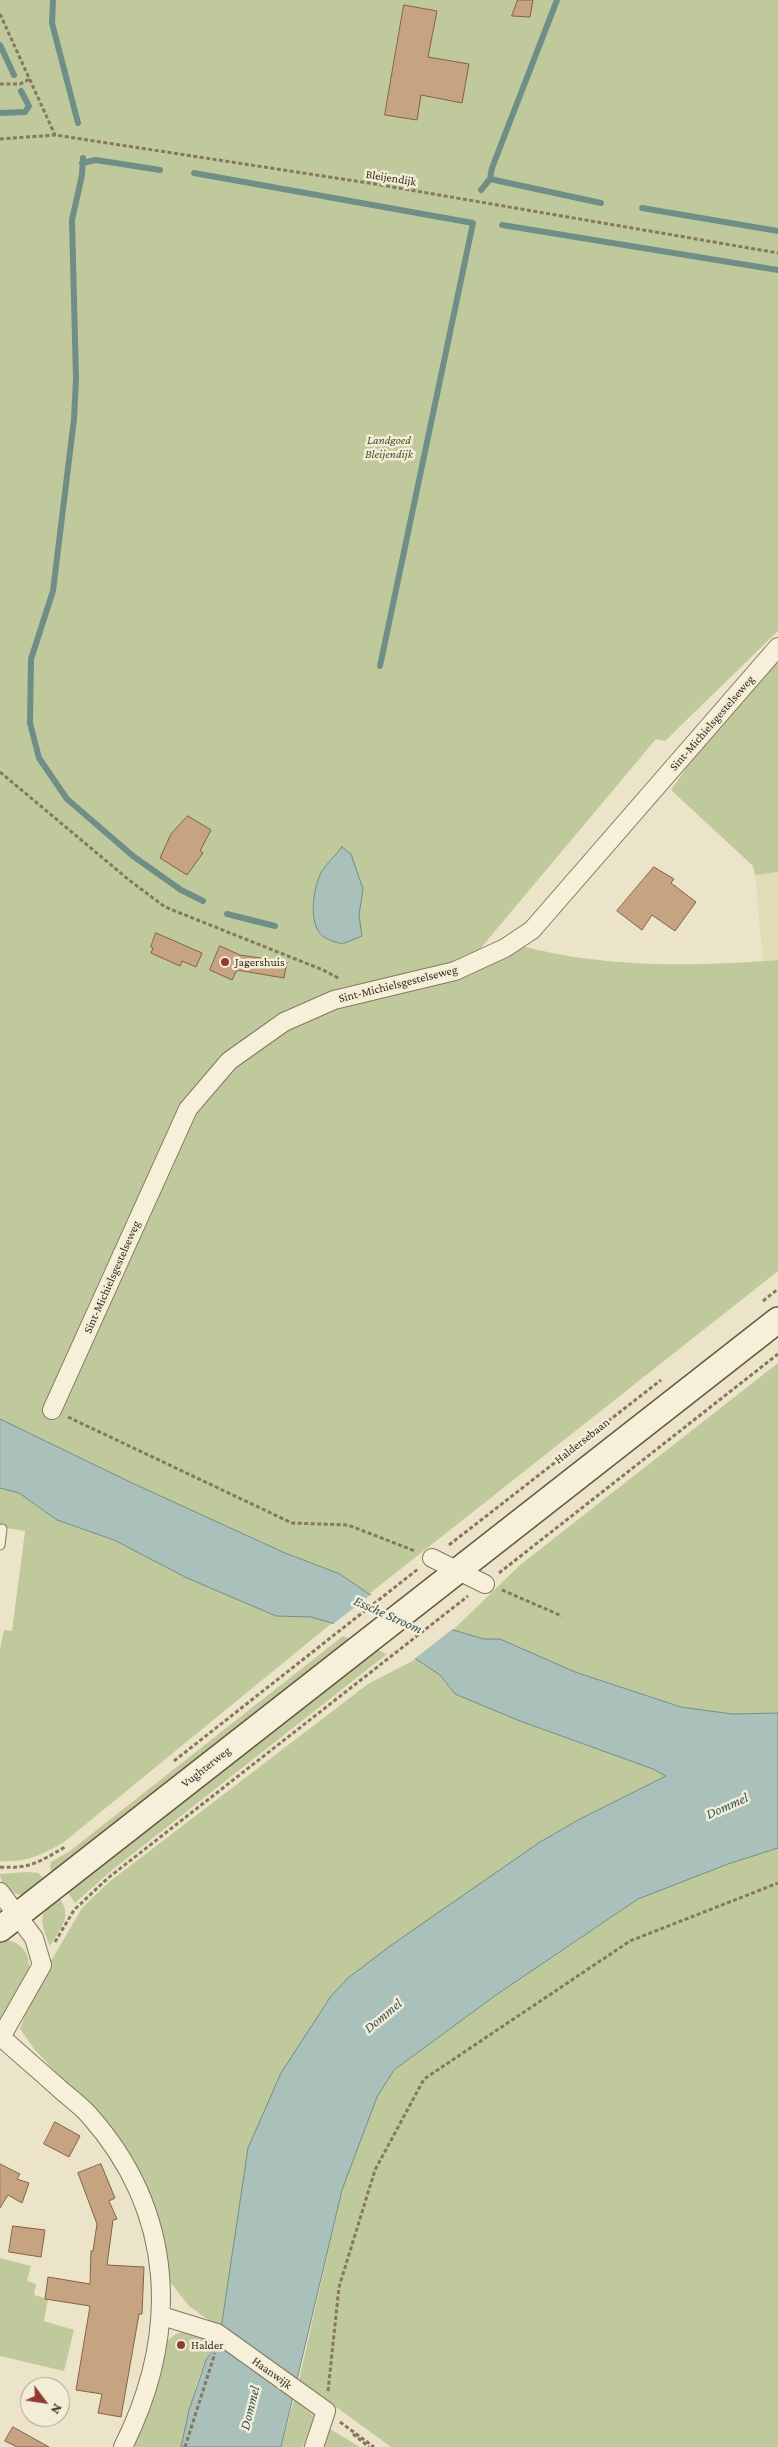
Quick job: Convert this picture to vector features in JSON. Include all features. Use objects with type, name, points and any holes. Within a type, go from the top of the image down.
[{"type":"main road","name":"Haldersebaan","points":[[412,1605],[770,1310]]},
{"type":"main road","name":"Vughterweg","points":[[9,1921],[412,1605]]},
{"type":"street","name":"Sint-Michielsgestelseweg","points":[[52,1410],[188,1109],[229,1061],[284,1022],[334,1000],[455,971],[505,948],[532,930],[778,648]]},
{"type":"street","points":[[432,1558],[485,1584]]},
{"type":"street","points":[[0,1892],[9,1921],[34,1938],[42,1965],[0,2038],[87,2114],[124,2163],[138,2191],[155,2246],[160,2276],[162,2316],[144,2400],[123,2447]]},
{"type":"street","name":"Haanwijk","points":[[162,2316],[217,2333],[320,2407]]},
{"type":"street","points":[[314,2447],[320,2407]]},
{"type":"lane","points":[[0,1545],[2,1529]]},
{"type":"path","points":[[0,14],[55,135]]},
{"type":"path","points":[[0,84],[20,84],[30,79]]},
{"type":"path","name":"Bleijendijk","points":[[0,139],[55,135],[375,184],[778,252]]},
{"type":"path","points":[[0,772],[129,880],[165,907],[323,970],[344,981],[356,995]]},
{"type":"path","points":[[770,1310],[778,1289]]},
{"type":"path","points":[[42,1965],[74,1910],[108,1878],[778,1354]]},
{"type":"path","name":"Haldersebaan","points":[[174,1762],[336,1633],[668,1375]]},
{"type":"path","points":[[52,1410],[292,1523],[348,1525],[432,1558]]},
{"type":"path","points":[[485,1584],[562,1616]]},
{"type":"path","points":[[0,1867],[20,1868],[37,1863],[73,1841]]},
{"type":"path","points":[[320,2407],[339,2287],[375,2170],[424,2079],[630,1941],[778,1883]]},
{"type":"path","points":[[185,2447],[216,2352]]},
{"type":"path","points":[[320,2407],[369,2447]]},
{"type":"path","points":[[320,2407],[374,2447]]},
{"type":"shaded area","points":[[778,872],[778,960],[763,961],[755,875]]},
{"type":"green space","name":"Landgoed Bleijendijk","points":[[0,0],[778,0],[778,631],[665,741],[656,739],[469,962],[512,943],[576,957],[644,964],[712,964],[778,960],[778,1271],[369,1594],[340,1574],[285,1553],[130,1482],[0,1419]]},
{"type":"green space","points":[[778,649],[778,872],[755,875],[753,866],[671,790],[735,698]]},
{"type":"green space","points":[[778,1363],[778,1713],[732,1714],[681,1707],[575,1672],[500,1639],[484,1639],[453,1630],[520,1565]]},
{"type":"green space","points":[[0,1488],[19,1493],[57,1520],[114,1540],[187,1578],[276,1616],[311,1617],[332,1623],[64,1842],[48,1851],[17,1861],[0,1861],[0,1649],[4,1630],[12,1631],[25,1531],[0,1527]]},
{"type":"green space","points":[[343,1636],[351,1640],[52,1872],[51,1862],[70,1851]]},
{"type":"green space","points":[[375,1649],[387,1654],[111,1871],[75,1903],[66,1890]]},
{"type":"green space","points":[[416,1659],[440,1675],[455,1694],[520,1721],[653,1769],[667,1776],[580,1819],[540,1842],[331,1996],[248,2148],[221,2329],[189,2306],[167,2278],[164,2250],[94,2113],[35,2050],[20,2029],[25,2015],[48,1972],[51,1961],[82,1908],[109,1882],[368,1684]]},
{"type":"green space","points":[[778,1848],[778,2447],[391,2447],[299,2380],[342,2190],[377,2097],[394,2070],[496,1995],[638,1899],[728,1864]]},
{"type":"green space","points":[[38,1873],[44,1879],[21,1895],[8,1890],[2,1882],[0,1874]]},
{"type":"green space","points":[[58,1896],[63,1903],[65,1916],[62,1927],[50,1946],[42,1918],[46,1908]]},
{"type":"green space","points":[[4,1940],[15,1943],[23,1948],[28,1957],[29,1968],[0,2019],[0,1942]]},
{"type":"green space","points":[[0,2258],[31,2266],[27,2281],[36,2284],[34,2295],[48,2299],[44,2321],[74,2330],[64,2371],[0,2356]]},
{"type":"green space","points":[[185,2331],[207,2338],[216,2345],[204,2364],[199,2378],[181,2447],[131,2447],[164,2343],[176,2334]]},
{"type":"green space","points":[[294,2399],[314,2416],[303,2447],[281,2447]]},
{"type":"green space","points":[[330,2429],[360,2447],[324,2447]]},
{"type":"water","points":[[342,847],[351,854],[363,889],[359,915],[362,936],[342,944],[326,938],[319,932],[315,924],[313,906],[316,886],[322,871]]},
{"type":"water","points":[[0,1419],[130,1482],[285,1553],[340,1574],[369,1594],[453,1630],[484,1639],[500,1639],[575,1672],[681,1707],[732,1714],[778,1713],[778,1848],[728,1864],[638,1899],[496,1995],[394,2070],[377,2097],[342,2190],[281,2447],[181,2447],[189,2410],[206,2360],[216,2345],[221,2329],[248,2148],[281,2073],[331,1996],[348,1978],[390,1946],[540,1842],[580,1819],[666,1776],[653,1769],[520,1721],[455,1694],[440,1675],[416,1659],[332,1623],[311,1617],[276,1616],[187,1578],[114,1540],[57,1520],[19,1493],[0,1488]]},
{"type":"pier","points":[[373,1593],[454,1628],[413,1660],[332,1625]]},
{"type":"building","points":[[518,0],[533,0],[530,17],[512,16]]},
{"type":"building","points":[[404,5],[437,11],[428,57],[469,64],[462,103],[421,95],[417,120],[385,115]]},
{"type":"building","points":[[188,816],[211,830],[200,851],[203,853],[187,875],[160,858],[171,834]]},
{"type":"building","points":[[654,867],[674,879],[671,883],[696,902],[675,931],[652,915],[642,930],[617,911]]},
{"type":"building","points":[[156,933],[202,953],[196,967],[182,961],[180,966],[151,953]]},
{"type":"building","points":[[220,946],[240,955],[287,962],[284,978],[237,970],[232,980],[210,970]]},
{"type":"building","points":[[55,2122],[80,2136],[69,2157],[44,2144]]},
{"type":"building","points":[[0,2164],[20,2174],[17,2179],[29,2183],[22,2203],[8,2195],[0,2208]]},
{"type":"building","points":[[101,2164],[115,2198],[109,2201],[117,2219],[113,2220],[107,2265],[144,2267],[142,2314],[139,2314],[121,2417],[98,2413],[102,2394],[76,2390],[90,2306],[45,2299],[48,2277],[90,2284],[91,2251],[93,2251],[97,2224],[78,2173]]},
{"type":"building","points":[[13,2226],[45,2230],[41,2257],[9,2252]]},
{"type":"building","points":[[13,2427],[49,2447],[17,2447],[5,2441]]},
{"type":"waterway","points":[[53,0],[52,23],[78,123]]},
{"type":"waterway","points":[[557,0],[492,168],[490,179],[601,203]]},
{"type":"waterway","points":[[0,45],[14,75]]},
{"type":"waterway","points":[[0,113],[25,112],[29,106],[21,91]]},
{"type":"waterway","points":[[83,158],[82,175],[72,220],[76,379],[74,419],[53,591],[31,659],[30,723],[39,758],[67,799],[133,856],[181,890],[203,901]]},
{"type":"waterway","points":[[82,163],[96,160],[160,170]]},
{"type":"waterway","points":[[194,173],[473,223],[380,666]]},
{"type":"waterway","points":[[481,190],[490,179]]},
{"type":"waterway","points":[[642,208],[778,231]]},
{"type":"waterway","points":[[502,225],[778,270]]},
{"type":"waterway","points":[[227,914],[275,926]]},
{"type":"place","name":"Jagershuis","points":[[225,962]]},
{"type":"place","name":"Halder","points":[[181,2345]]},
{"type":"water label","name":"Essche Stroom","points":[[388,1615]]},
{"type":"water label","name":"Dommel","points":[[727,1806]]},
{"type":"water label","name":"Dommel","points":[[383,2016]]},
{"type":"water label","name":"Dommel","points":[[250,2408]]}]
